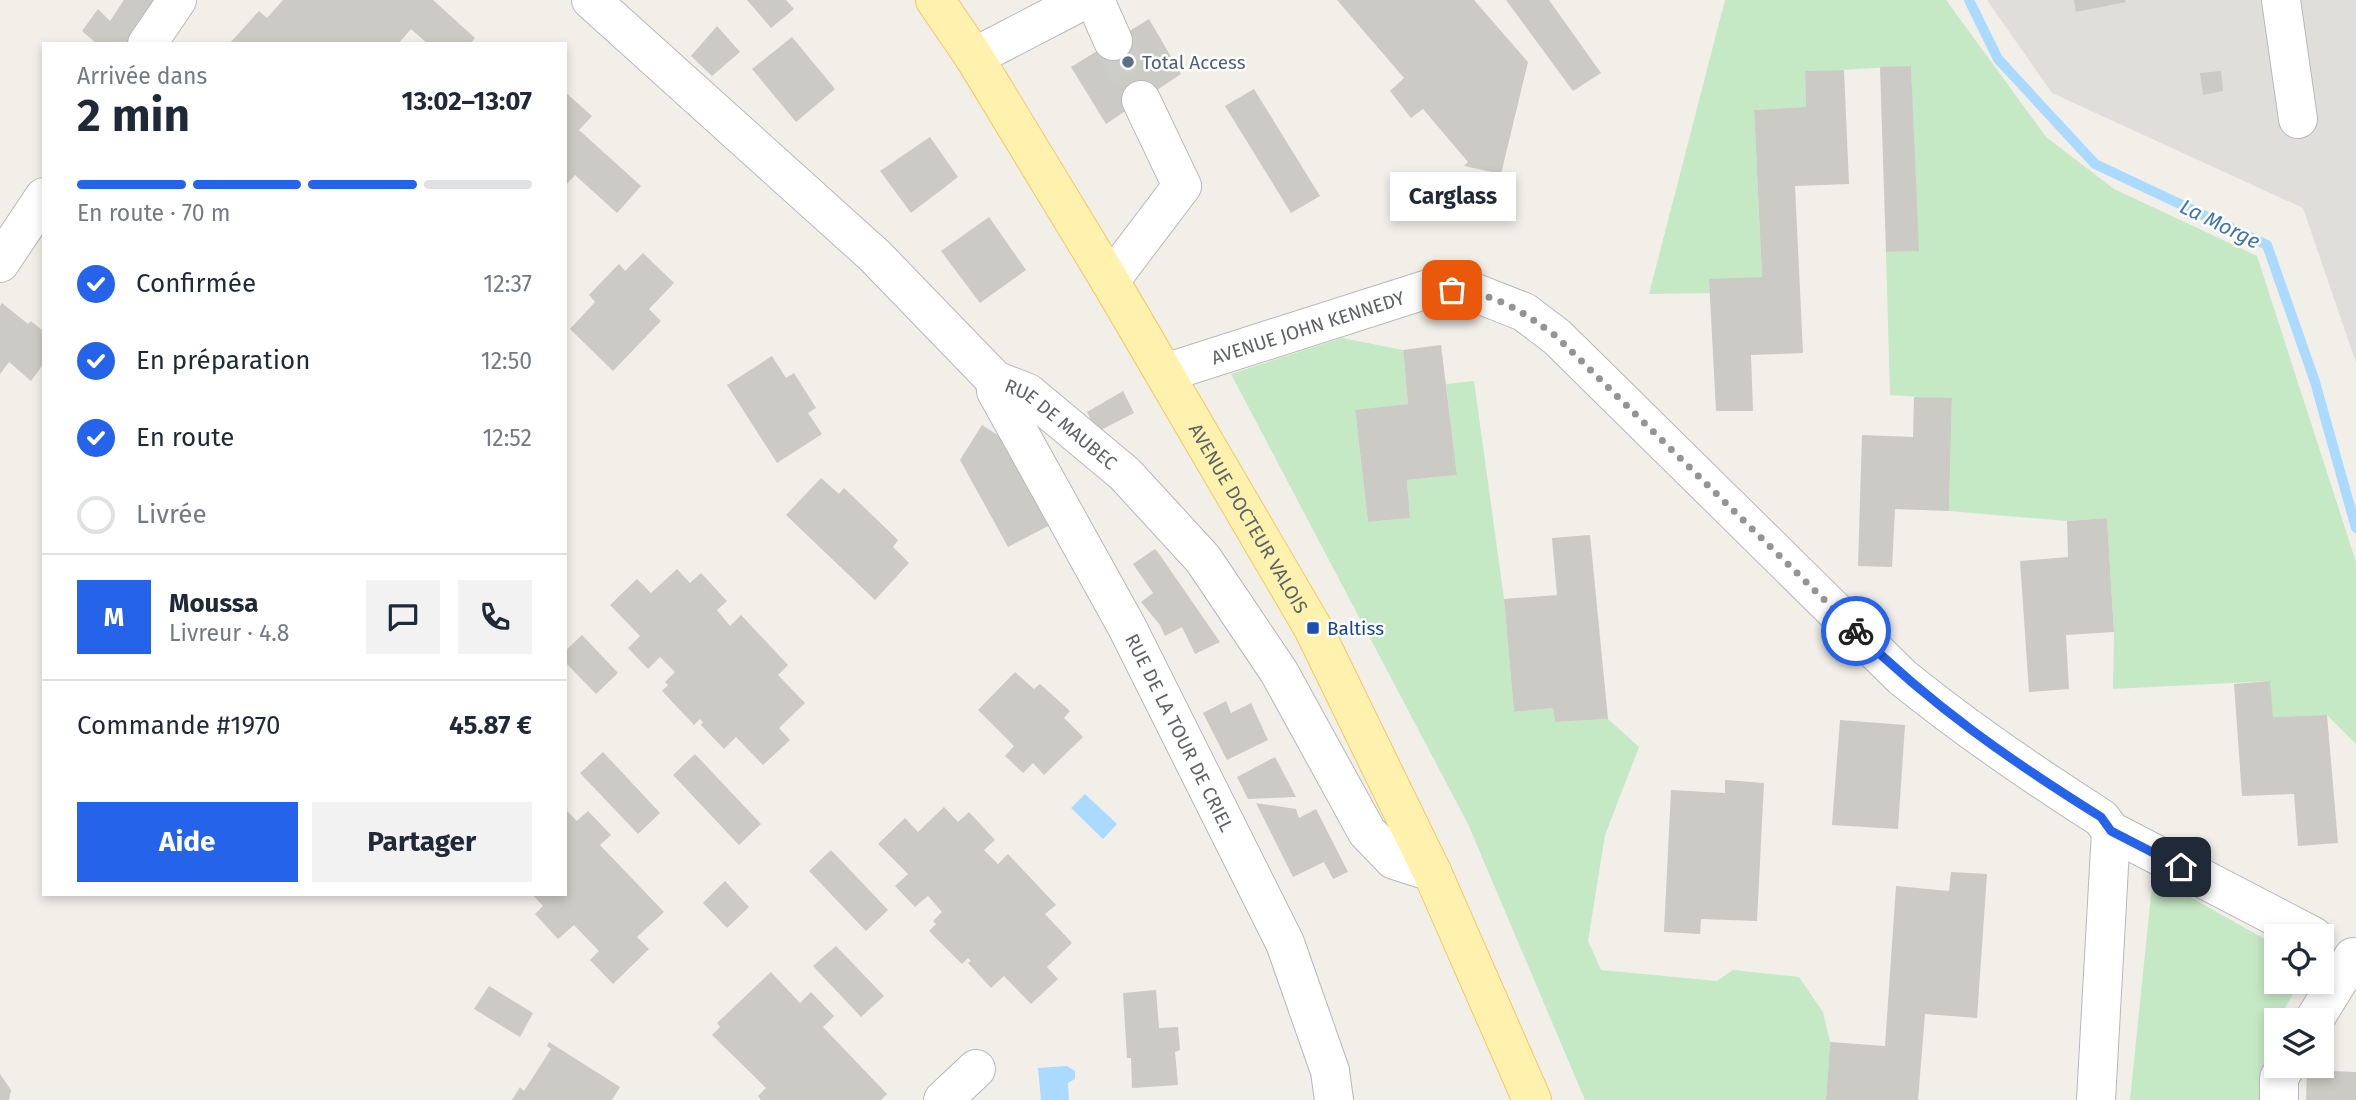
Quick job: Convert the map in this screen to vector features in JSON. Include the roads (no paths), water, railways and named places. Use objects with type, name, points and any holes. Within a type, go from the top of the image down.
[{"type":"main road","name":"AVENUE DOCTEUR VALOIS","points":[[935,0],[974,57],[1110,281],[1313,628],[1432,872],[1532,1100]]},
{"type":"street","points":[[148,42],[177,0]]},
{"type":"street","name":"RUE DE MAUBEC","points":[[592,0],[874,255],[995,380],[1028,393],[1125,474],[1203,559],[1279,672],[1367,832],[1394,860],[1432,872]]},
{"type":"street","points":[[974,57],[1084,0]]},
{"type":"street","points":[[1096,0],[1113,41]]},
{"type":"street","points":[[2281,0],[2298,119]]},
{"type":"street","points":[[1110,281],[1182,186],[1141,100]]},
{"type":"street","points":[[0,263],[42,200]]},
{"type":"street","name":"AVENUE JOHN KENNEDY","points":[[1165,373],[1431,288],[1473,292],[1524,312],[1557,337],[1902,677],[1946,713],[2012,761],[2101,817],[2111,831],[2291,924]]},
{"type":"street","name":"RUE DE LA TOUR DE CRIEL","points":[[995,380],[996,391],[1127,627],[1285,943],[1330,1071],[1334,1100]]},
{"type":"street","points":[[2096,1100],[2111,831]]},
{"type":"street","points":[[2319,1008],[2344,952]]},
{"type":"street","points":[[943,1100],[976,1069]]},
{"type":"street","points":[[2279,1078],[2279,1100]]},
{"type":"water","points":[[1085,794],[1117,824],[1103,839],[1071,808]]},
{"type":"water","points":[[1067,1066],[1075,1071],[1075,1079],[1068,1083],[1069,1100],[1041,1100],[1038,1068]]},
{"type":"waterway","name":"La Morge","points":[[1969,0],[1998,59],[2095,164],[2267,245],[2315,382],[2356,528]]},
{"type":"tunnel","points":[[1113,41],[1141,100]]},
{"type":"place","name":"Total Access","points":[[1128,62]]},
{"type":"place","name":"Carglass","points":[[1452,290]]},
{"type":"place","name":"Baltiss","points":[[1313,628]]}]
